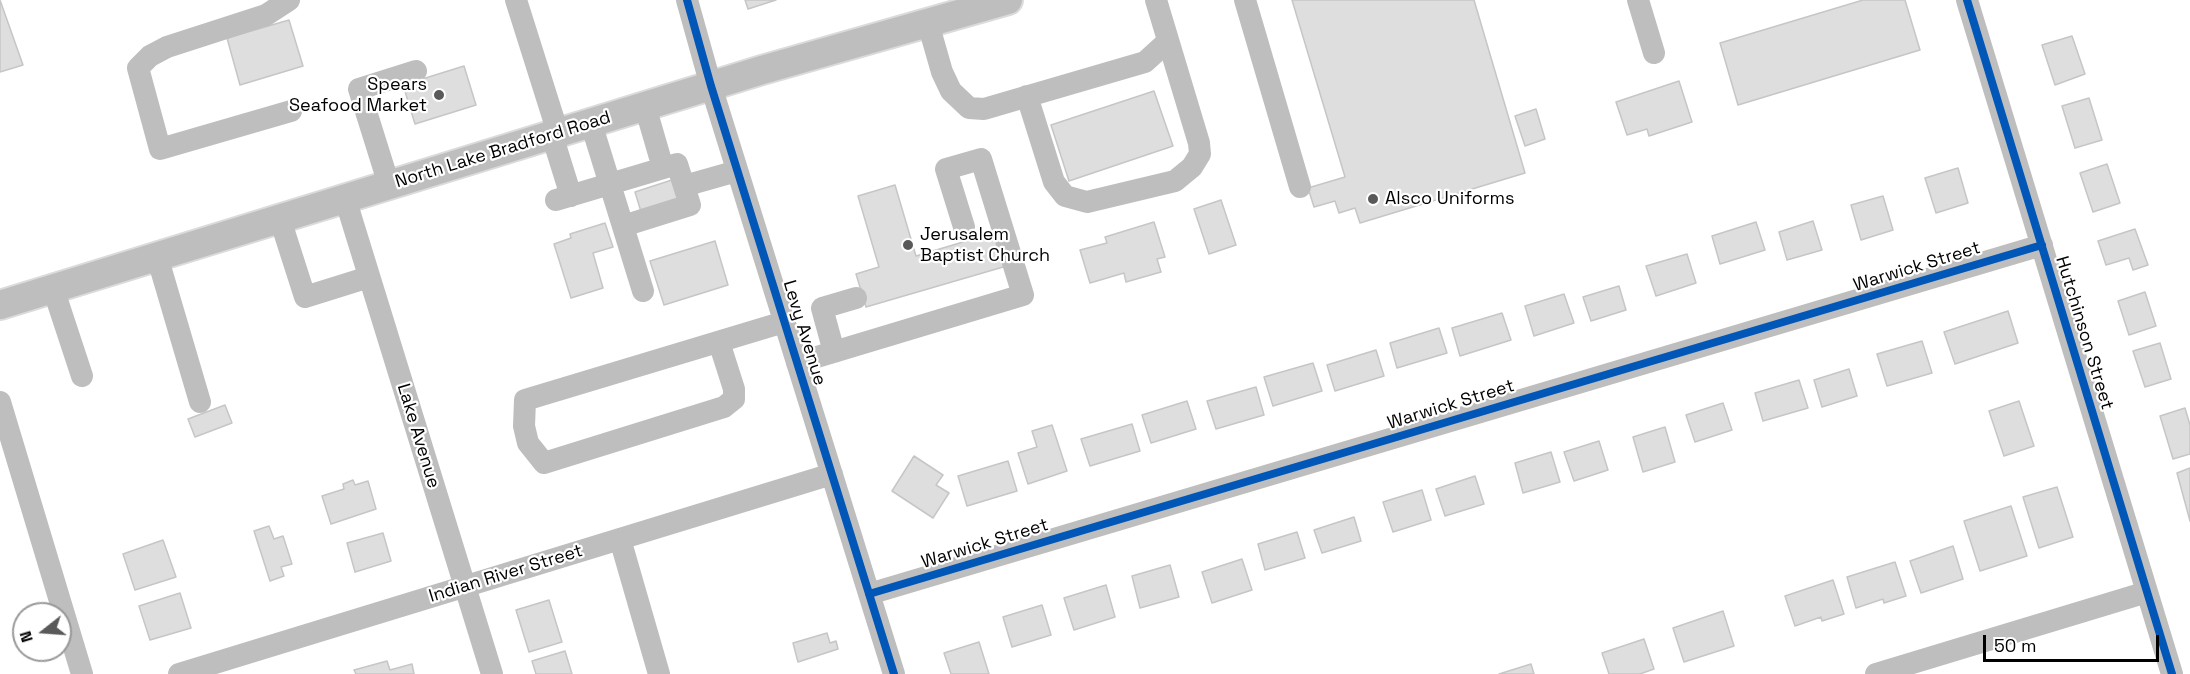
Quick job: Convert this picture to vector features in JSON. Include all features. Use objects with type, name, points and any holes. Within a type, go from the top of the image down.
[{"type":"main road","name":"North Lake Bradford Road","points":[[0,305],[711,86],[1008,0]]},
{"type":"street","points":[[289,0],[266,15],[167,47],[150,56],[138,68],[160,149],[291,111]]},
{"type":"street","points":[[516,0],[555,134],[564,198],[677,164],[690,205],[623,226]]},
{"type":"street","name":"Levy Avenue","points":[[687,0],[737,171],[894,674]]},
{"type":"street","points":[[1027,96],[1054,182],[1065,196],[1087,202],[1174,180],[1192,167],[1200,154],[1199,142],[1156,0]]},
{"type":"street","points":[[1245,0],[1300,187]]},
{"type":"street","points":[[1638,0],[1654,53]]},
{"type":"street","name":"Hutchinson Street","points":[[1968,0],[2172,674]]},
{"type":"street","points":[[928,23],[942,72],[951,91],[969,108],[984,109],[1145,62],[1168,41]]},
{"type":"street","points":[[389,185],[359,89],[416,71]]},
{"type":"street","points":[[645,106],[663,168]]},
{"type":"street","points":[[591,123],[643,291]]},
{"type":"street","points":[[797,363],[1023,295],[981,159],[946,169],[964,227]]},
{"type":"street","points":[[684,186],[737,171]]},
{"type":"street","name":"Lake Avenue","points":[[345,198],[492,674]]},
{"type":"street","points":[[280,219],[305,297],[369,277]]},
{"type":"street","name":"Warwick Street","points":[[869,594],[2042,246]]},
{"type":"street","points":[[157,256],[200,402]]},
{"type":"street","points":[[53,288],[82,376]]},
{"type":"street","points":[[834,352],[822,308],[856,298]]},
{"type":"street","points":[[719,342],[734,389],[734,399],[724,407],[544,463],[528,443],[524,426],[525,400],[784,322]]},
{"type":"street","points":[[0,402],[6,449],[82,674]]},
{"type":"street","name":"Indian River Street","points":[[179,674],[832,474]]},
{"type":"street","points":[[620,539],[659,674]]},
{"type":"street","points":[[1876,674],[2147,592]]},
{"type":"building","points":[[0,0],[23,65],[0,72]]},
{"type":"building","points":[[745,0],[776,0],[748,9]]},
{"type":"building","points":[[1292,0],[1474,0],[1525,173],[1360,223],[1355,208],[1339,213],[1335,201],[1314,207],[1308,188],[1345,177]]},
{"type":"building","points":[[1863,0],[1905,0],[1920,50],[1738,105],[1720,43]]},
{"type":"building","points":[[289,20],[303,66],[240,85],[227,38]]},
{"type":"building","points":[[2072,36],[2085,74],[2055,85],[2042,45]]},
{"type":"building","name":"Spears Seafood Market","points":[[464,66],[476,105],[415,124],[403,85]]},
{"type":"building","points":[[1679,81],[1692,122],[1649,136],[1647,129],[1627,135],[1616,102]]},
{"type":"building","points":[[1154,91],[1173,146],[1069,181],[1051,125]]},
{"type":"building","points":[[2089,98],[2102,140],[2075,148],[2062,106]]},
{"type":"building","points":[[1536,109],[1545,139],[1525,146],[1515,116]]},
{"type":"building","points":[[2107,164],[2120,203],[2093,212],[2080,173]]},
{"type":"building","points":[[1958,168],[1968,203],[1936,213],[1925,178]]},
{"type":"building","points":[[684,176],[692,200],[642,215],[635,192]]},
{"type":"building","points":[[895,185],[916,256],[1000,231],[1010,265],[866,307],[856,274],[879,267],[858,196]]},
{"type":"building","points":[[1883,196],[1893,230],[1861,240],[1851,205]]},
{"type":"building","points":[[1221,200],[1236,245],[1209,254],[1194,209]]},
{"type":"building","points":[[1813,221],[1822,250],[1787,260],[1779,232]]},
{"type":"building","points":[[1154,222],[1165,257],[1157,259],[1161,272],[1126,282],[1124,273],[1090,283],[1080,250],[1107,243],[1105,237]]},
{"type":"building","points":[[1756,222],[1765,250],[1720,264],[1712,236]]},
{"type":"building","points":[[605,223],[613,247],[593,253],[603,288],[571,298],[554,244],[571,238],[570,234]]},
{"type":"building","points":[[2135,229],[2148,265],[2133,270],[2129,258],[2106,265],[2098,241]]},
{"type":"building","points":[[715,241],[728,285],[664,305],[650,261]]},
{"type":"building","points":[[1687,254],[1696,283],[1656,296],[1646,266]]},
{"type":"building","points":[[1619,286],[1626,310],[1591,321],[1583,297]]},
{"type":"building","points":[[2145,292],[2156,326],[2129,335],[2118,301]]},
{"type":"building","points":[[1564,294],[1574,323],[1534,336],[1525,306]]},
{"type":"building","points":[[2008,311],[2018,343],[1955,364],[1944,332]]},
{"type":"building","points":[[1502,313],[1511,340],[1460,356],[1452,328]]},
{"type":"building","points":[[1439,328],[1447,353],[1397,368],[1390,343]]},
{"type":"building","points":[[1922,341],[1932,373],[1887,386],[1877,354]]},
{"type":"building","points":[[2160,343],[2171,379],[2145,387],[2133,351]]},
{"type":"building","points":[[1376,350],[1384,376],[1335,391],[1327,365]]},
{"type":"building","points":[[1313,363],[1322,391],[1273,406],[1264,377]]},
{"type":"building","points":[[1849,369],[1857,396],[1822,407],[1814,380]]},
{"type":"building","points":[[1799,380],[1808,408],[1763,421],[1755,393]]},
{"type":"building","points":[[1256,387],[1264,415],[1216,429],[1207,401]]},
{"type":"building","points":[[1187,401],[1196,429],[1151,443],[1142,415]]},
{"type":"building","points":[[2019,401],[2034,446],[2004,456],[1989,411]]},
{"type":"building","points":[[1723,403],[1732,430],[1695,442],[1686,415]]},
{"type":"building","points":[[225,405],[232,423],[195,437],[188,419]]},
{"type":"building","points":[[2185,408],[2190,425],[2190,454],[2173,459],[2160,416]]},
{"type":"building","points":[[1132,424],[1140,451],[1090,466],[1081,439]]},
{"type":"building","points":[[1052,425],[1067,471],[1028,484],[1018,453],[1037,447],[1032,431]]},
{"type":"building","points":[[1665,427],[1675,462],[1643,472],[1633,437]]},
{"type":"building","points":[[1599,441],[1608,470],[1574,481],[1564,452]]},
{"type":"building","points":[[1551,452],[1560,482],[1523,493],[1515,463]]},
{"type":"building","points":[[914,456],[943,475],[936,485],[949,493],[933,518],[892,491]]},
{"type":"building","points":[[1008,461],[1017,491],[967,506],[958,476]]},
{"type":"building","points":[[2190,468],[2190,521],[2177,473]]},
{"type":"building","points":[[1475,476],[1484,504],[1445,516],[1436,489]]},
{"type":"building","points":[[353,480],[355,485],[368,481],[376,509],[331,524],[322,496],[344,489],[343,484]]},
{"type":"building","points":[[2057,487],[2073,537],[2039,548],[2023,497]]},
{"type":"building","points":[[1422,490],[1431,520],[1393,532],[1383,502]]},
{"type":"building","points":[[2011,506],[2027,556],[1980,571],[1964,521]]},
{"type":"building","points":[[1354,517],[1361,541],[1322,553],[1314,530]]},
{"type":"building","points":[[269,526],[274,539],[283,536],[292,564],[281,567],[284,576],[270,581],[254,531]]},
{"type":"building","points":[[1297,532],[1305,558],[1265,570],[1258,544]]},
{"type":"building","points":[[383,533],[391,561],[355,572],[347,543]]},
{"type":"building","points":[[163,540],[176,577],[135,590],[123,554]]},
{"type":"building","points":[[1953,546],[1963,579],[1921,593],[1910,561]]},
{"type":"building","points":[[1242,559],[1252,590],[1212,603],[1202,572]]},
{"type":"building","points":[[1895,562],[1906,596],[1884,603],[1883,599],[1856,608],[1847,577]]},
{"type":"building","points":[[1170,565],[1179,597],[1140,608],[1132,576]]},
{"type":"building","points":[[1833,580],[1844,614],[1822,621],[1821,617],[1795,626],[1785,596]]},
{"type":"building","points":[[1106,585],[1115,617],[1074,630],[1064,598]]},
{"type":"building","points":[[180,593],[191,628],[150,640],[139,606]]},
{"type":"building","points":[[549,600],[562,642],[529,652],[516,610]]},
{"type":"building","points":[[1042,605],[1051,635],[1012,647],[1003,617]]},
{"type":"building","points":[[1723,611],[1734,646],[1684,662],[1673,628]]},
{"type":"building","points":[[827,633],[830,643],[836,641],[838,649],[798,662],[793,643]]},
{"type":"building","points":[[1644,639],[1654,669],[1640,674],[1609,674],[1602,653]]},
{"type":"building","points":[[979,642],[989,674],[951,674],[944,653]]},
{"type":"building","points":[[565,651],[572,674],[536,674],[532,661]]},
{"type":"building","points":[[387,661],[390,670],[412,664],[414,674],[356,674],[354,670]]},
{"type":"building","points":[[1531,664],[1534,674],[1499,674]]},
{"type":"cycle path","points":[[687,0],[711,86],[894,674]]},
{"type":"cycle path","points":[[1967,0],[2172,674]]},
{"type":"cycle path","points":[[869,594],[2042,245]]},
{"type":"place","name":"Spears Seafood Market","points":[[439,95]]},
{"type":"place","name":"Alsco Uniforms","points":[[1373,199]]},
{"type":"place","name":"Jerusalem Baptist Church","points":[[908,245]]}]
